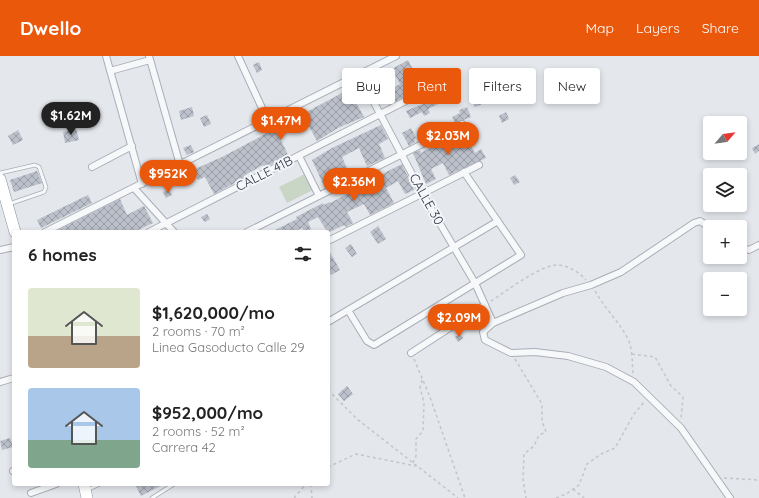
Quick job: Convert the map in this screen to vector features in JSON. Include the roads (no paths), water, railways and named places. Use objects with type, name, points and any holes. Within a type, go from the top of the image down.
[{"type":"highway","points":[[0,179],[13,230]]},
{"type":"street","points":[[106,56],[142,184]]},
{"type":"street","points":[[238,56],[268,121]]},
{"type":"street","points":[[374,68],[396,56]]},
{"type":"street","points":[[110,71],[149,58],[180,165]]},
{"type":"street","points":[[49,230],[342,85]]},
{"type":"street","name":"CALLE 41B","points":[[153,230],[403,102]]},
{"type":"street","name":"CALLE 30","points":[[375,104],[422,194],[475,283],[493,323]]},
{"type":"street","points":[[251,230],[462,124]]},
{"type":"street","points":[[92,168],[132,146]]},
{"type":"street","points":[[299,156],[319,196]]},
{"type":"street","points":[[330,240],[479,165]]},
{"type":"street","points":[[348,310],[367,341],[374,345],[521,255],[464,172]]},
{"type":"street","points":[[134,188],[172,230]]},
{"type":"street","points":[[703,223],[700,221],[694,223],[621,272],[592,286],[563,293],[493,323],[483,332],[485,340],[511,353],[536,352],[568,356],[606,367],[634,382],[645,391],[680,428],[730,498]]},
{"type":"street","points":[[330,321],[498,222]]},
{"type":"street","points":[[747,249],[749,250],[759,245]]},
{"type":"street","points":[[0,250],[12,247]]},
{"type":"street","points":[[411,353],[485,305]]},
{"type":"street","points":[[0,382],[12,379]]},
{"type":"street","points":[[31,493],[50,486]]},
{"type":"lane","points":[[0,173],[35,165],[39,167],[46,187],[44,192],[7,205]]},
{"type":"lane","points":[[85,491],[96,486]]},
{"type":"lane","points":[[152,498],[171,486]]}]
